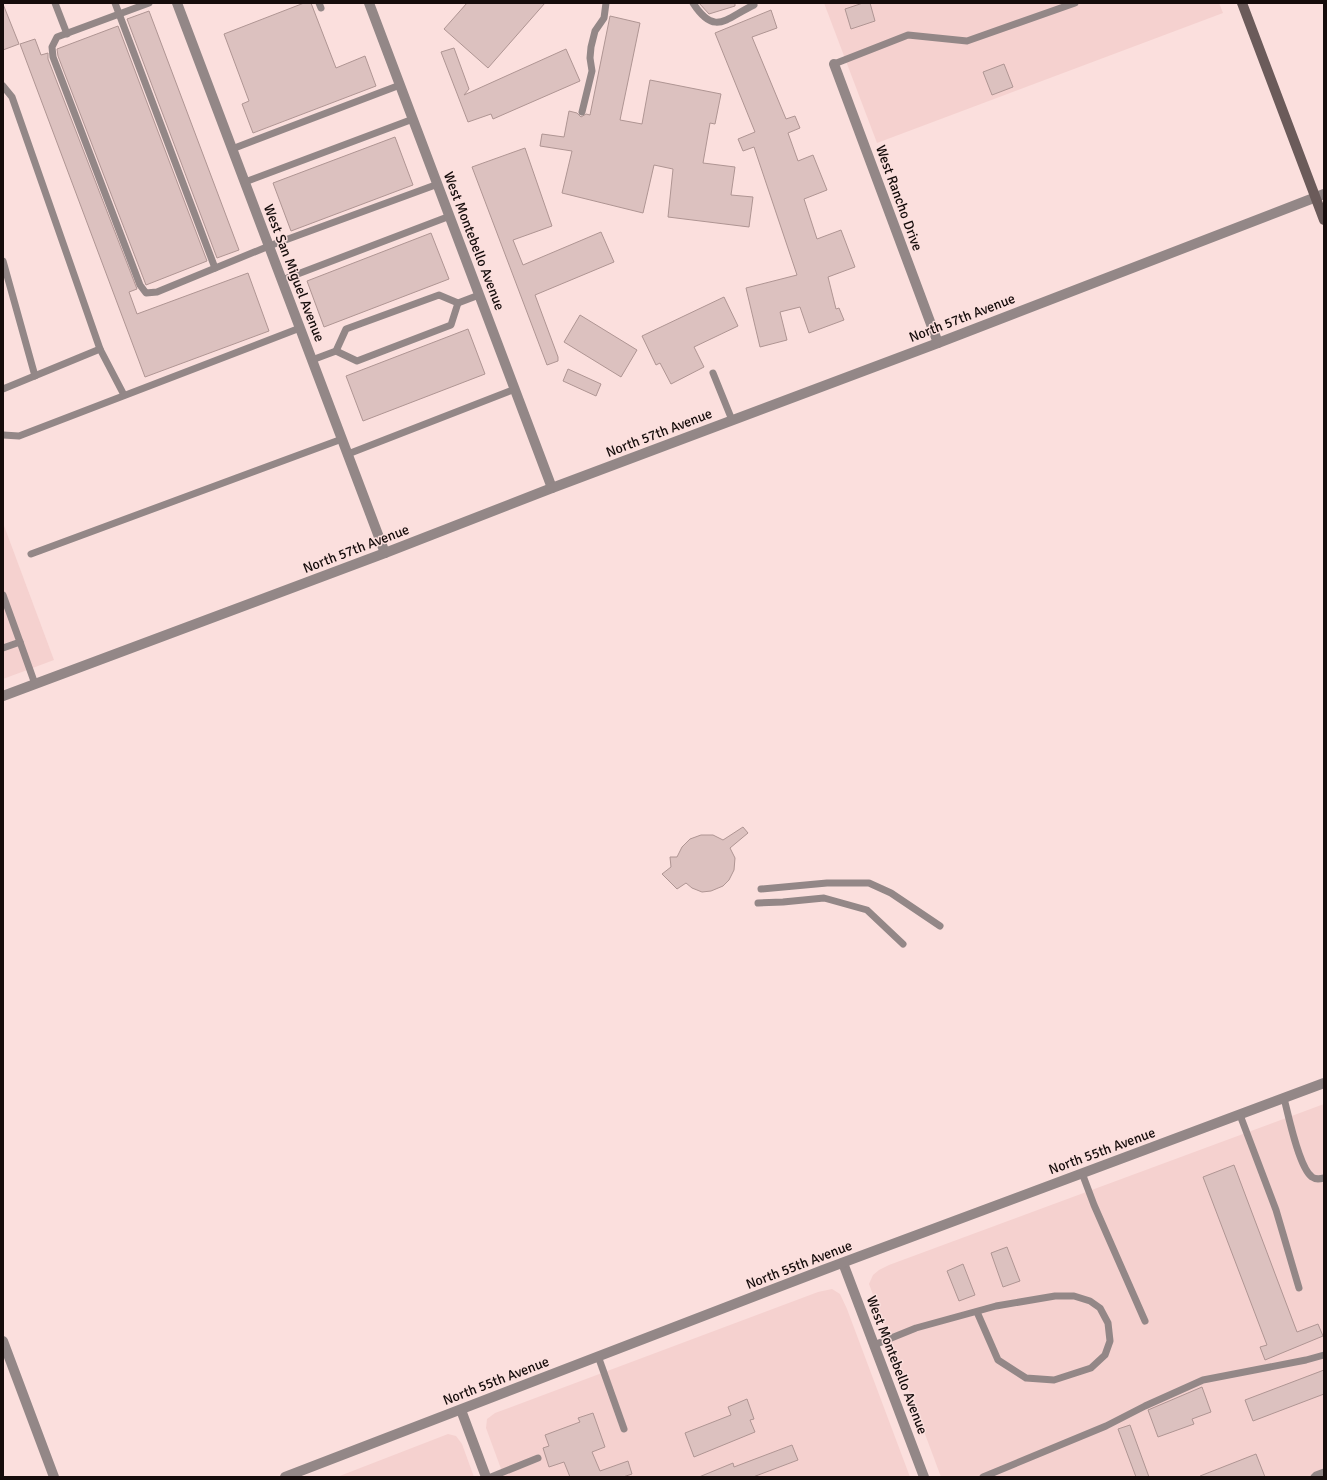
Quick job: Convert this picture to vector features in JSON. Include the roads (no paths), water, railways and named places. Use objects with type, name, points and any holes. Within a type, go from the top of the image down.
[{"type":"main road","points":[[1242,3],[1320,196],[1324,220]]},
{"type":"street","name":"West San Miguel Avenue","points":[[177,3],[385,553]]},
{"type":"street","name":"West Montebello Avenue","points":[[369,3],[552,488]]},
{"type":"street","name":"West Rancho Drive","points":[[834,64],[938,343]]},
{"type":"street","name":"North 57th Avenue","points":[[3,696],[385,553],[1320,196]]},
{"type":"street","name":"North 55th Avenue","points":[[285,1477],[843,1263],[1324,1083]]},
{"type":"street","name":"West Montebello Avenue","points":[[843,1263],[924,1477]]},
{"type":"street","points":[[3,1341],[54,1477]]},
{"type":"street","points":[[460,1410],[486,1477]]},
{"type":"lane","points":[[55,3],[67,34]]},
{"type":"lane","points":[[115,3],[215,268]]},
{"type":"lane","points":[[149,3],[57,37],[52,47],[53,57],[140,286],[146,293],[157,292],[269,246],[438,184]]},
{"type":"lane","points":[[582,112],[592,71],[590,58],[591,47],[595,31],[604,18],[606,3]]},
{"type":"lane","points":[[693,3],[700,15],[706,20],[715,23],[735,16],[754,5]]},
{"type":"lane","points":[[834,64],[908,35],[967,41],[1075,3]]},
{"type":"lane","points":[[232,149],[400,85]]},
{"type":"lane","points":[[3,86],[12,97],[100,349],[124,395]]},
{"type":"lane","points":[[245,182],[413,119]]},
{"type":"lane","points":[[282,280],[450,216]]},
{"type":"lane","points":[[3,261],[35,376]]},
{"type":"lane","points":[[312,360],[336,351],[346,329],[439,295],[458,303],[479,295]]},
{"type":"lane","points":[[336,351],[357,361],[451,325],[458,303]]},
{"type":"lane","points":[[3,435],[19,436],[300,328]]},
{"type":"lane","points":[[3,389],[100,349]]},
{"type":"lane","points":[[713,373],[732,420]]},
{"type":"lane","points":[[348,454],[515,388]]},
{"type":"lane","points":[[31,554],[342,439]]},
{"type":"lane","points":[[3,596],[36,684]]},
{"type":"lane","points":[[3,648],[20,642]]},
{"type":"lane","points":[[762,889],[827,883],[869,883],[891,893],[940,926]]},
{"type":"lane","points":[[758,903],[824,898],[853,906],[867,910],[903,944]]},
{"type":"lane","points":[[1284,1098],[1299,1153],[1305,1168],[1312,1178],[1324,1178]]},
{"type":"lane","points":[[1240,1114],[1276,1210],[1299,1288]]},
{"type":"lane","points":[[1082,1173],[1094,1205],[1145,1321]]},
{"type":"lane","points":[[874,1345],[916,1328],[996,1306],[1055,1296],[1074,1296],[1090,1300],[1100,1308],[1108,1323],[1110,1341],[1105,1355],[1091,1368],[1054,1380],[1026,1378],[998,1360],[977,1312]]},
{"type":"lane","points":[[984,1477],[992,1476],[1106,1426],[1144,1406],[1203,1380],[1306,1360],[1324,1355]]},
{"type":"lane","points":[[598,1356],[624,1429]]},
{"type":"lane","points":[[491,1477],[538,1458]]},
{"type":"lane","points":[[1314,1477],[1316,1474],[1324,1472]]}]
